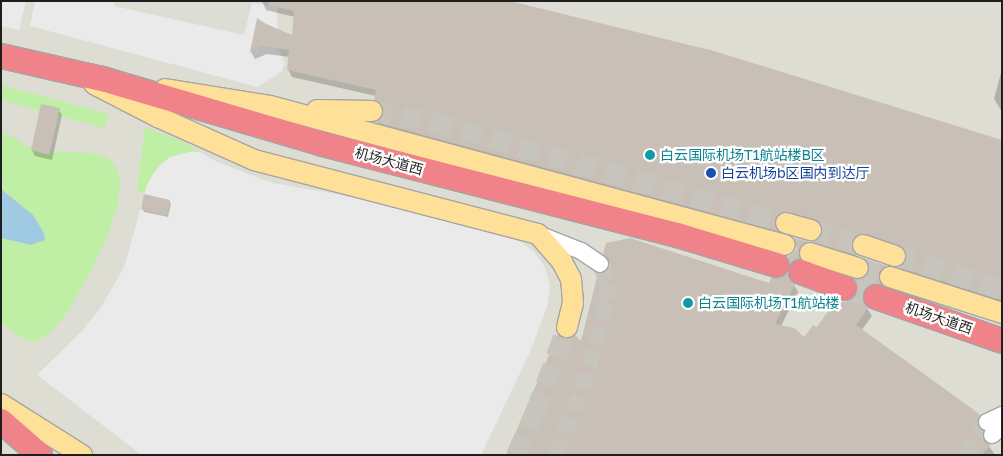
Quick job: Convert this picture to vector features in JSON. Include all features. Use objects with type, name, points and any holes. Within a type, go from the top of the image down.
[{"type":"highway","name":"机场大道西","points":[[1,56],[102,79],[323,144],[677,235],[781,255]]},
{"type":"highway","points":[[805,263],[844,288]]},
{"type":"highway","name":"机场大道西","points":[[876,297],[1002,341]]},
{"type":"highway","points":[[1,421],[40,455]]},
{"type":"main road","points":[[70,71],[158,117],[254,160],[423,206],[538,234],[562,262],[571,279],[573,303],[567,327]]},
{"type":"main road","points":[[102,79],[270,106],[311,110],[372,111]]},
{"type":"main road","points":[[270,106],[781,255]]},
{"type":"main road","points":[[786,223],[811,230]]},
{"type":"main road","points":[[863,245],[895,256]]},
{"type":"main road","points":[[805,263],[858,268]]},
{"type":"main road","points":[[890,277],[1002,313]]},
{"type":"main road","points":[[1,404],[82,455]]},
{"type":"street","points":[[538,234],[581,250],[600,264]]},
{"type":"shaded area","points":[[1,1],[1002,1],[1002,455],[1,455]]},
{"type":"shaded area","points":[[1,1],[26,1],[19,30],[1,26]]},
{"type":"shaded area","points":[[35,1],[115,1],[114,6],[244,35],[252,3],[277,7],[278,30],[250,52],[262,46],[278,49],[285,63],[281,72],[258,87],[30,26]]},
{"type":"shaded area","points":[[190,152],[200,152],[217,162],[273,183],[363,199],[505,237],[521,242],[534,252],[545,267],[550,286],[547,307],[530,352],[481,455],[142,455],[37,375],[82,331],[102,306],[125,265],[147,185],[153,174],[170,157]]},
{"type":"green space","points":[[1,85],[109,114],[104,128],[1,100]]},
{"type":"green space","points":[[145,127],[184,142],[200,152],[190,152],[170,157],[153,174],[145,192],[137,191]]},
{"type":"green space","points":[[1,133],[15,138],[26,146],[43,151],[92,153],[106,157],[116,167],[120,182],[117,207],[105,243],[87,278],[69,310],[52,331],[37,342],[25,340],[1,323],[1,238],[31,245],[9,194],[1,189]]},
{"type":"water","points":[[1,189],[33,215],[44,233],[45,240],[31,245],[1,238]]},
{"type":"building","name":"白云国际机场T1航站楼B区","points":[[269,1],[510,1],[714,51],[1002,140],[1002,300],[898,267],[906,259],[904,248],[867,234],[860,234],[852,241],[852,248],[858,256],[812,242],[819,239],[822,233],[820,222],[814,219],[783,212],[775,219],[777,231],[375,122],[382,118],[384,112],[382,105],[374,100],[376,90],[287,70],[289,50],[262,46],[250,52],[257,18],[292,35],[294,11],[268,5]]},
{"type":"building","points":[[41,104],[60,108],[49,155],[31,150]]},
{"type":"building","points":[[144,194],[170,200],[167,215],[141,209]]},
{"type":"building","name":"白云国际机场T1航站楼","points":[[630,238],[769,283],[771,278],[781,278],[787,273],[795,284],[775,324],[794,328],[804,337],[813,325],[817,327],[836,300],[846,302],[853,298],[858,286],[855,279],[866,277],[869,271],[869,265],[863,258],[887,266],[879,273],[881,284],[873,284],[863,292],[863,300],[868,308],[856,325],[980,415],[977,422],[983,431],[984,441],[991,445],[981,455],[506,455],[558,334],[565,339],[575,335],[581,341],[598,273],[605,273],[610,265],[609,259],[603,254],[606,243]]},
{"type":"building","points":[[794,238],[808,241],[799,249],[800,258],[790,264],[788,257],[797,248]]},
{"type":"tunnel","points":[[372,111],[433,122],[786,223]]},
{"type":"tunnel","points":[[811,230],[863,245]]},
{"type":"tunnel","points":[[895,256],[1002,290]]},
{"type":"tunnel","points":[[555,455],[582,389],[603,318],[607,300],[607,282],[600,264]]},
{"type":"tunnel","points":[[858,268],[890,277]]},
{"type":"tunnel","points":[[844,288],[876,297]]},
{"type":"tunnel","points":[[516,455],[535,413],[567,327]]},
{"type":"tunnel","points":[[964,455],[987,422]]},
{"type":"place","name":"白云国际机场T1航站楼B区","points":[[650,155]]},
{"type":"place","name":"白云机场b区国内到达厅","points":[[711,173]]},
{"type":"place","name":"白云国际机场T1航站楼","points":[[688,303]]}]
